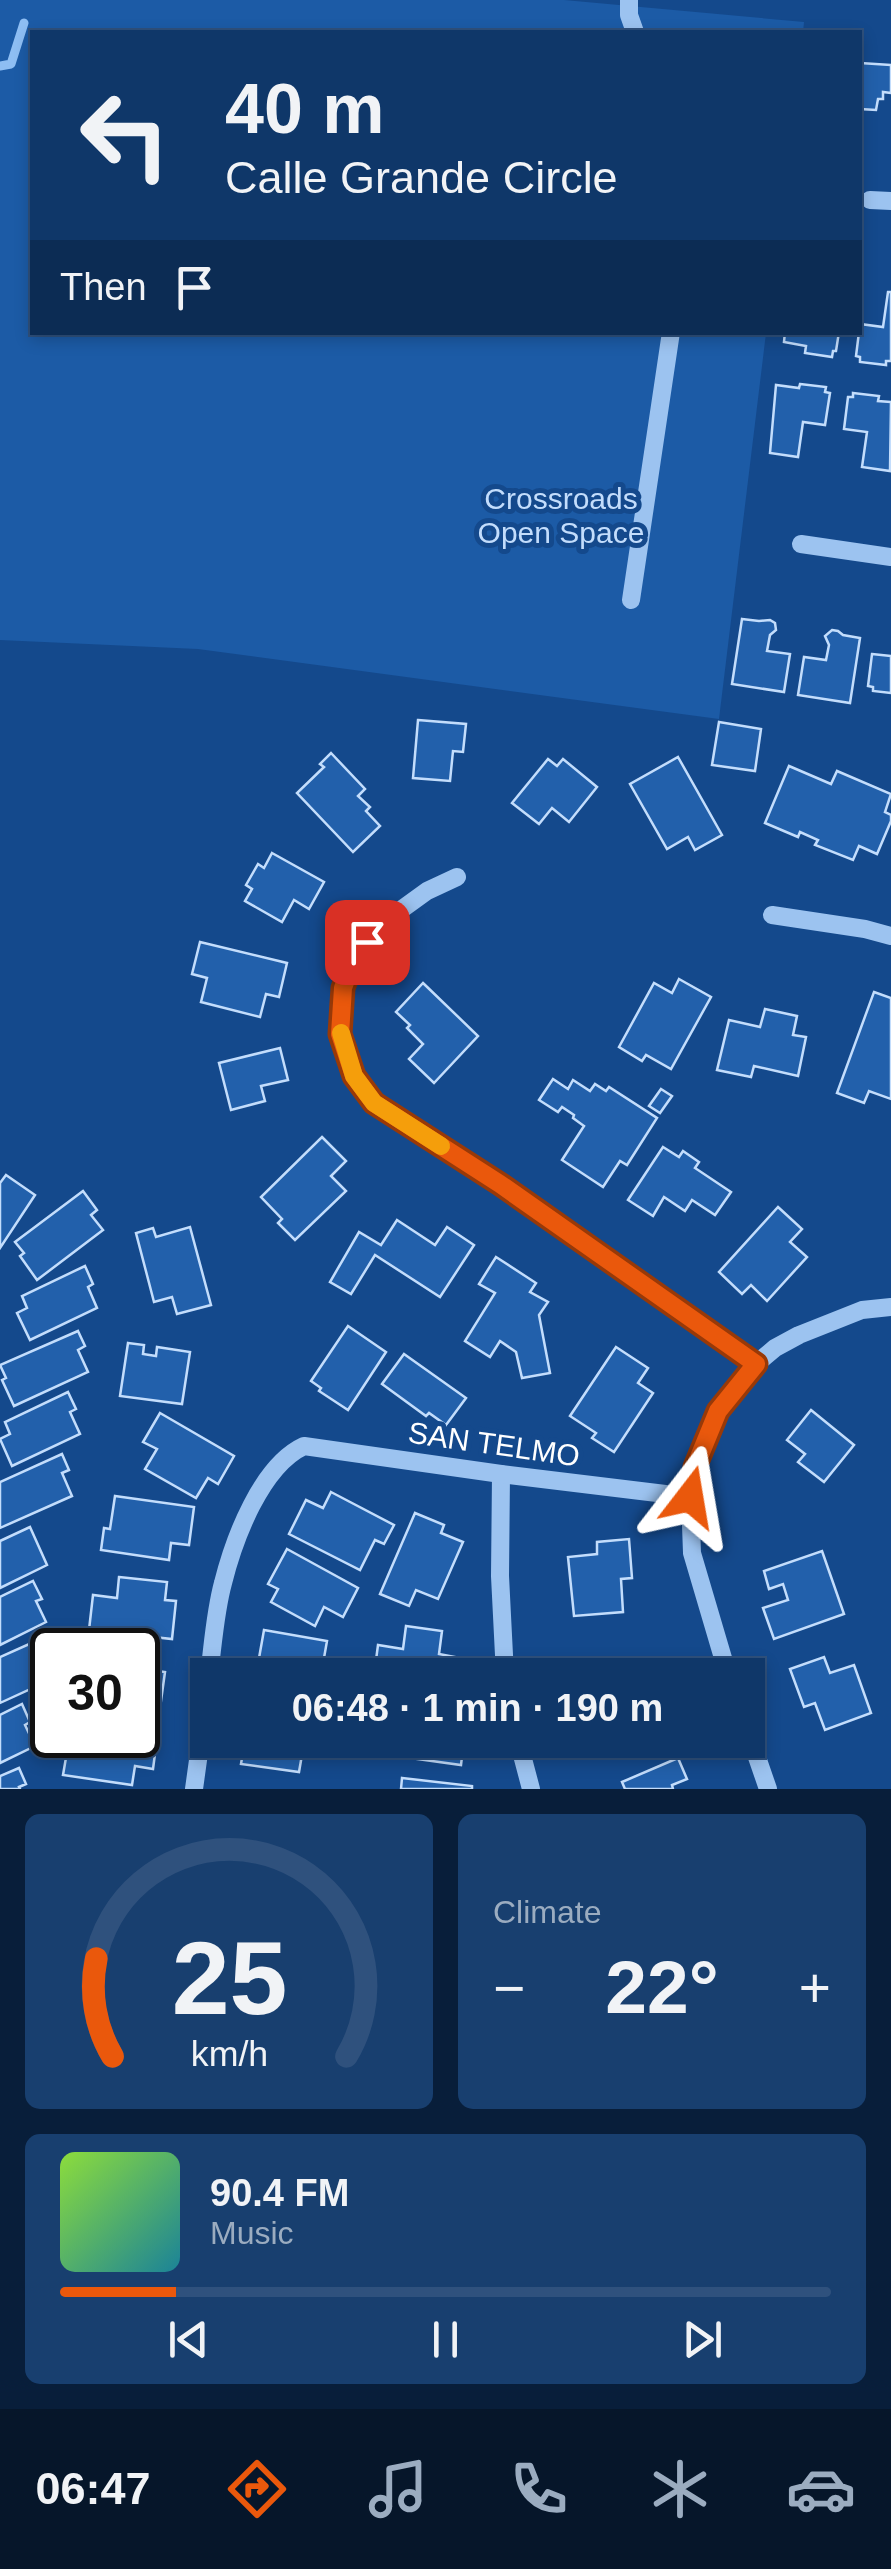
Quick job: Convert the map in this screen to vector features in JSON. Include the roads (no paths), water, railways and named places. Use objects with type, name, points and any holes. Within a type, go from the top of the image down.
[{"type":"street","points":[[629,0],[633,30]]},
{"type":"street","points":[[870,200],[891,202]]},
{"type":"street","points":[[631,600],[671,335]]},
{"type":"street","points":[[801,544],[891,557]]},
{"type":"street","points":[[457,877],[428,891],[380,925],[354,958],[343,988],[340,1034],[354,1076],[374,1103],[500,1184],[756,1364]]},
{"type":"street","points":[[772,915],[865,928],[891,936]]},
{"type":"street","points":[[723,1658],[692,1553],[690,1497],[695,1467],[718,1411],[756,1364],[775,1348],[799,1334],[862,1310],[891,1307]]},
{"type":"street","name":"SAN TELMO","points":[[211,1658],[222,1586],[238,1535],[267,1479],[291,1452],[304,1446],[690,1497]]},
{"type":"street","points":[[502,1474],[500,1576],[504,1658]]},
{"type":"street","points":[[194,1789],[198,1758]]},
{"type":"street","points":[[523,1758],[532,1789]]},
{"type":"street","points":[[757,1758],[768,1789]]},
{"type":"waterway","points":[[0,66],[11,64],[24,23]]},
{"type":"park label","name":"Crossroads Open Space","points":[[561,515]]}]
